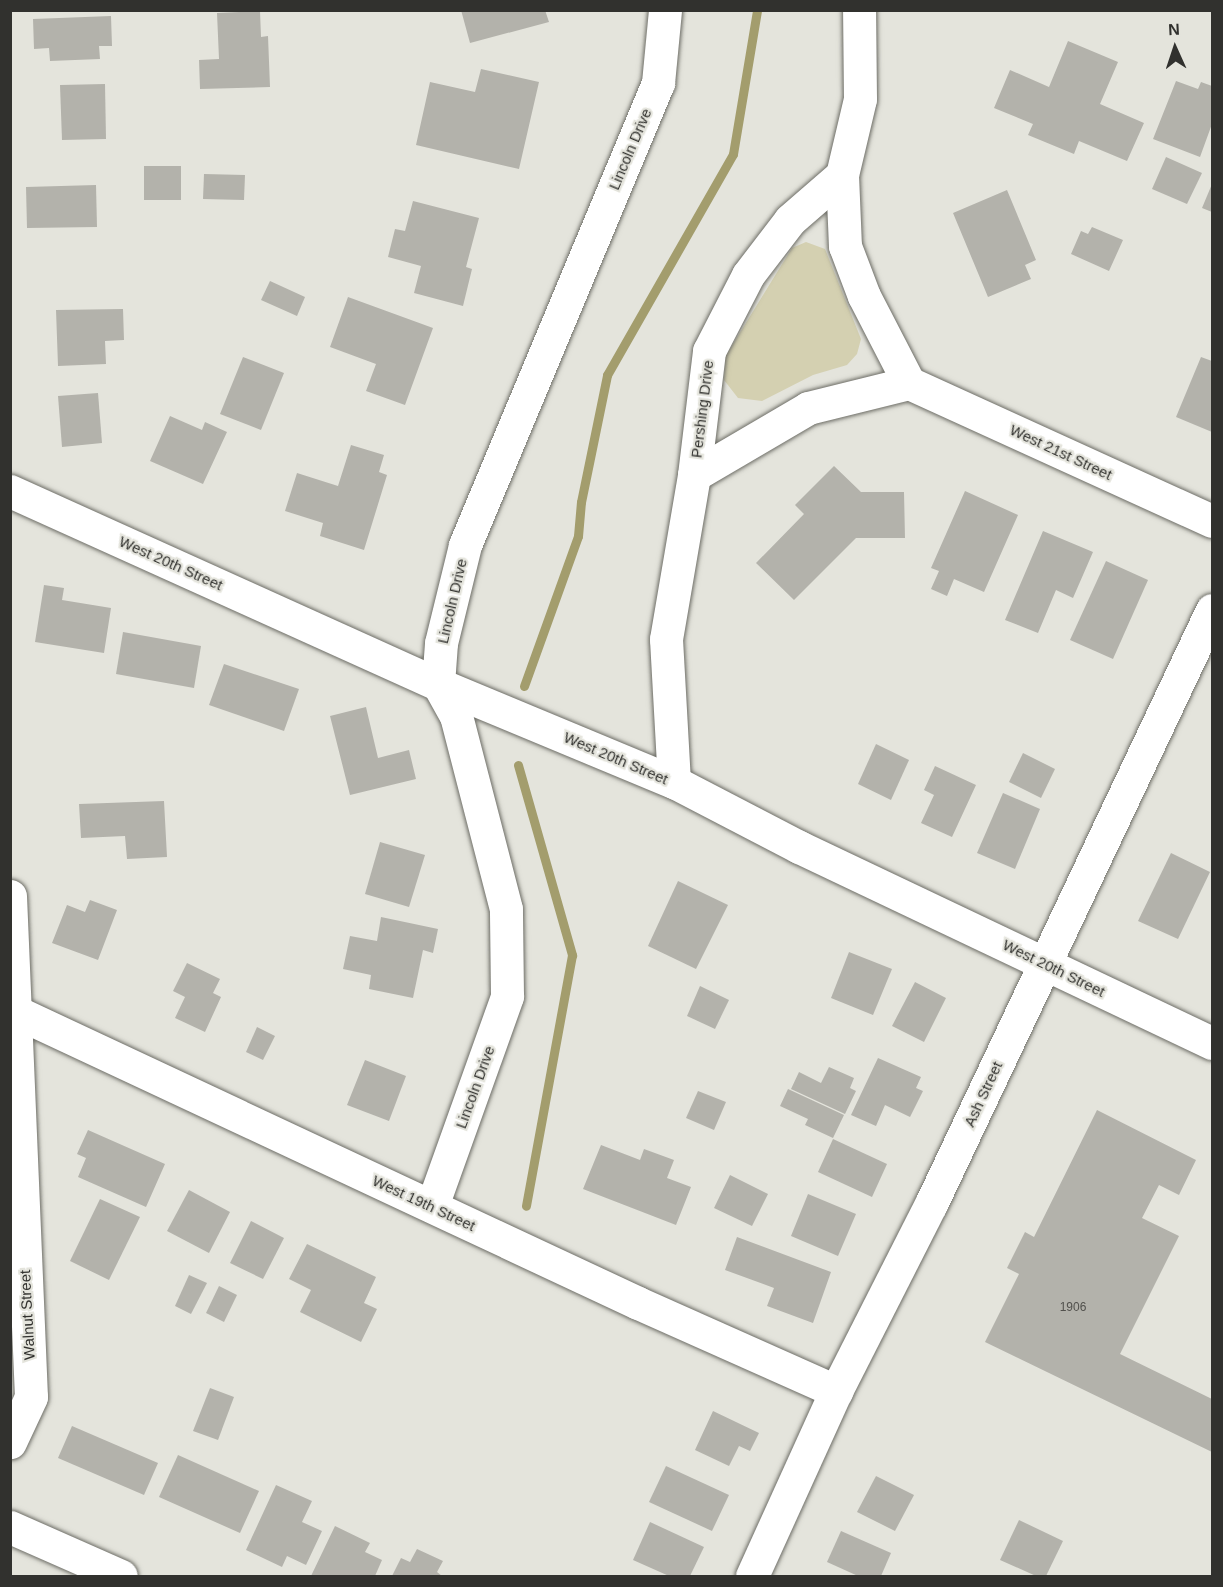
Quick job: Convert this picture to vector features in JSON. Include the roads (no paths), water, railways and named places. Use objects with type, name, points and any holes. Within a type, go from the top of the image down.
[{"type":"street","name":"Lincoln Drive","points":[[432,1206],[507,996],[506,909],[456,716],[438,684],[441,643],[465,545],[658,83],[664,10]]},
{"type":"street","points":[[694,476],[808,408],[909,384],[864,296],[845,246],[842,175],[860,99],[860,10]]},
{"type":"street","name":"Pershing Drive","points":[[674,782],[666,639],[694,476],[709,351],[748,275],[790,220],[842,175]]},
{"type":"street","name":"West 21st Street","points":[[909,384],[1212,521]]},
{"type":"street","name":"West 20th Street","points":[[10,491],[438,684],[674,782],[800,847],[1212,1043]]},
{"type":"street","name":"Ash Street","points":[[752,1576],[836,1391],[931,1204],[1212,610]]},
{"type":"street","name":"Walnut Street","points":[[10,896],[31,1397],[10,1442]]},
{"type":"street","name":"West 19th Street","points":[[14,1011],[836,1391]]},
{"type":"street","points":[[10,1527],[121,1576]]},
{"type":"waterway","points":[[524,686],[578,536],[581,502],[607,375],[733,154],[757,10]]},
{"type":"waterway","points":[[518,765],[572,955],[526,1206]]}]
